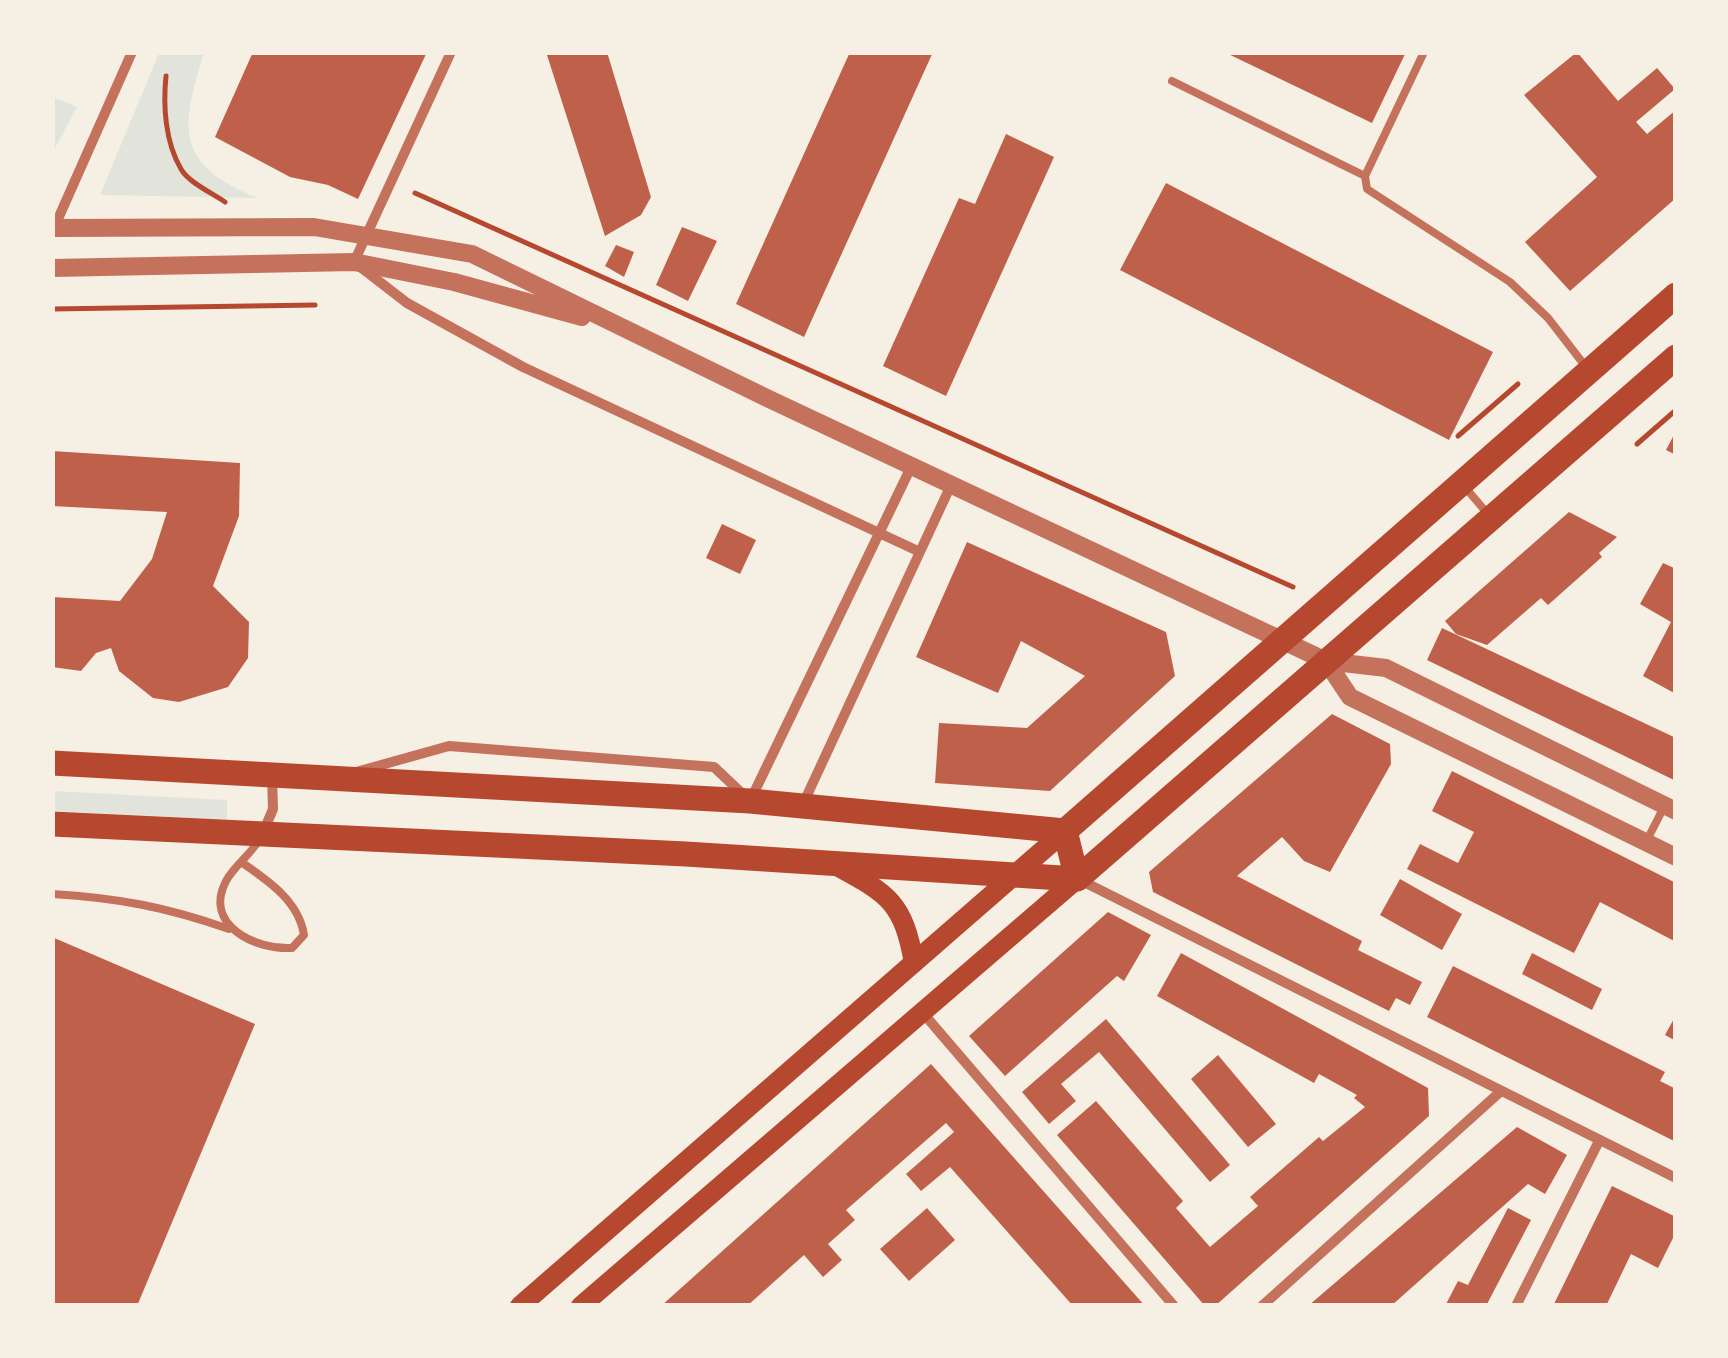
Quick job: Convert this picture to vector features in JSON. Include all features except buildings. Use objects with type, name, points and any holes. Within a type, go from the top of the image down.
[{"type":"main road","points":[[520,1306],[1676,296]]},
{"type":"main road","points":[[581,1306],[1676,358]]},
{"type":"main road","points":[[52,763],[750,800],[1066,831]]},
{"type":"main road","points":[[52,824],[1077,878]]},
{"type":"main road","points":[[1066,831],[1077,878]]},
{"type":"main road","points":[[829,862],[888,894],[906,920],[914,963]]},
{"type":"street","points":[[132,52],[53,228],[314,227],[367,233],[472,254],[1326,661],[1386,668],[1670,808]]},
{"type":"street","points":[[354,262],[451,52]]},
{"type":"street","points":[[354,262],[407,304],[523,367],[920,552]]},
{"type":"street","points":[[52,268],[354,262],[454,282],[621,327]]},
{"type":"street","points":[[336,778],[449,746],[714,766],[750,800],[912,466]]},
{"type":"street","points":[[802,805],[951,485]]},
{"type":"street","points":[[1326,661],[1350,697],[1676,857]]},
{"type":"street","points":[[262,836],[273,809],[272,775]]},
{"type":"street","points":[[1077,878],[1676,1178]]},
{"type":"street","points":[[923,1013],[1174,1306]]},
{"type":"street","points":[[1262,1306],[1500,1092]]},
{"type":"street","points":[[1516,1306],[1599,1141]]},
{"type":"lane","points":[[1424,52],[1365,176],[1371,195],[1520,290],[1589,371]]},
{"type":"lane","points":[[1172,81],[1365,176]]},
{"type":"lane","points":[[1470,475],[1491,518]]},
{"type":"lane","points":[[1646,843],[1670,808]]},
{"type":"lane","points":[[233,931],[222,918],[219,900],[232,870],[244,864],[262,836]]},
{"type":"lane","points":[[52,894],[165,906],[276,948],[292,948],[304,935],[302,920],[287,898],[244,864]]},
{"type":"path","points":[[166,76],[168,133],[181,171],[232,206]]},
{"type":"path","points":[[415,193],[1293,587]]},
{"type":"path","points":[[52,309],[315,305]]},
{"type":"path","points":[[1458,436],[1518,384]]},
{"type":"path","points":[[1638,444],[1676,410]]},
{"type":"shaded area","points":[[159,53],[204,53],[191,103],[191,141],[211,172],[258,198],[100,195]]},
{"type":"shaded area","points":[[53,97],[77,107],[53,152]]},
{"type":"shaded area","points":[[53,791],[227,800],[227,820],[53,811]]}]
